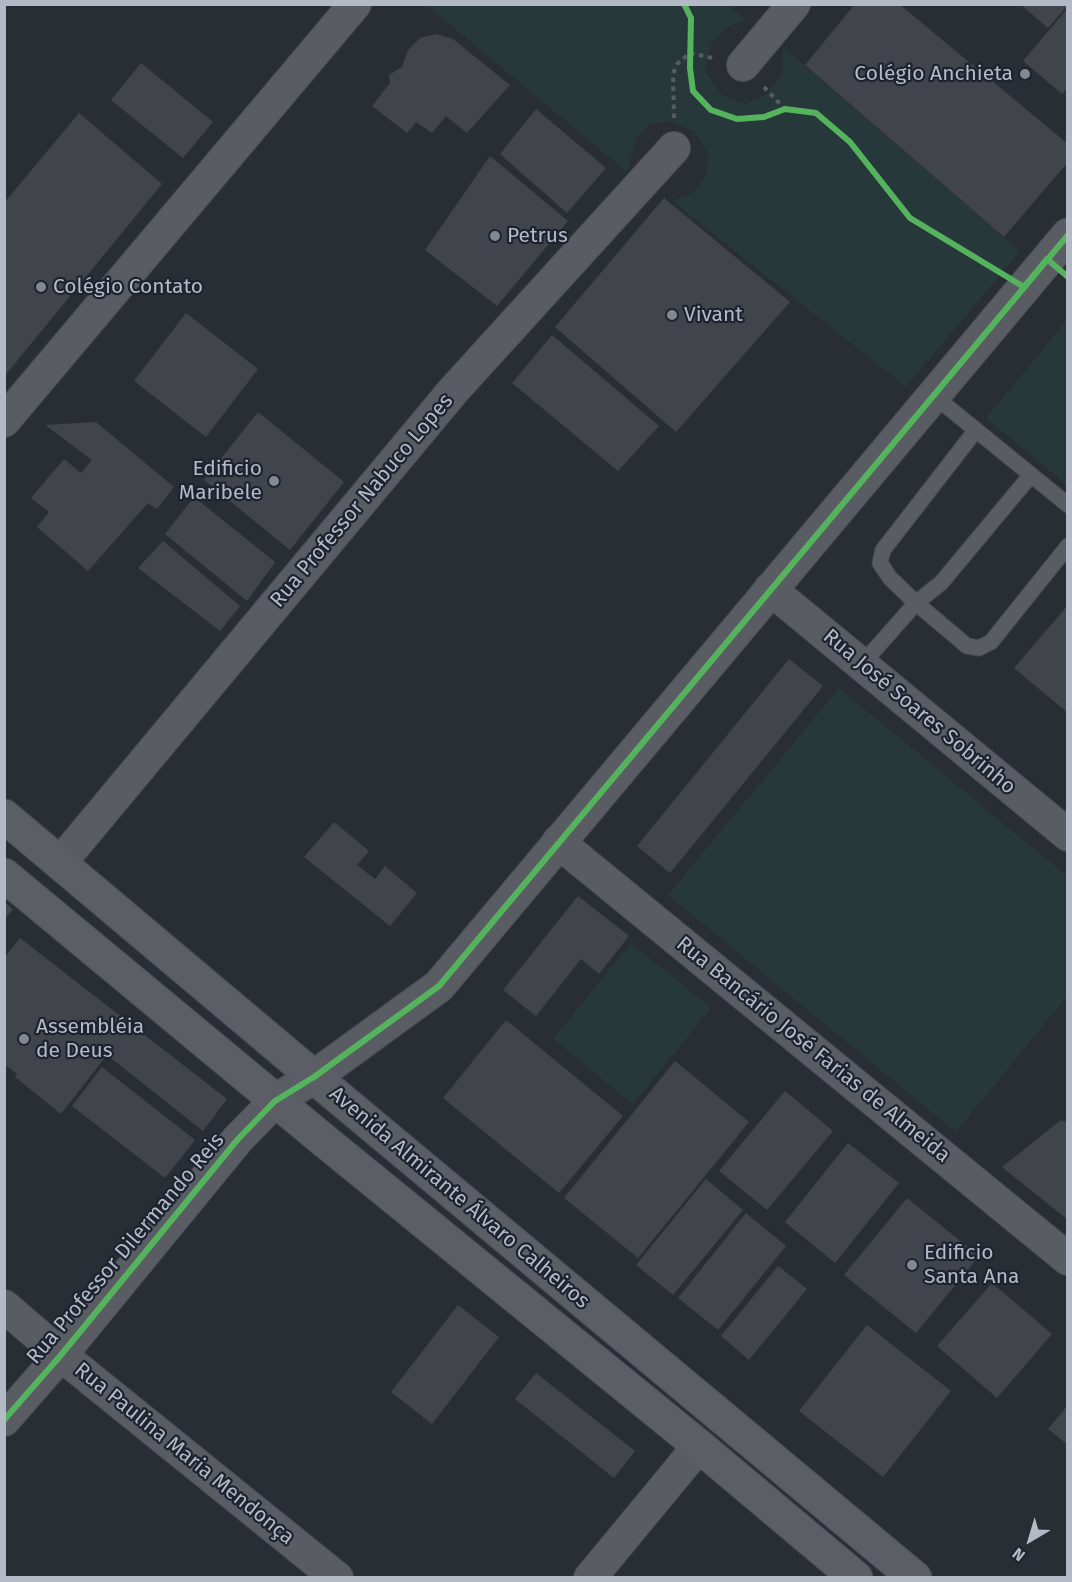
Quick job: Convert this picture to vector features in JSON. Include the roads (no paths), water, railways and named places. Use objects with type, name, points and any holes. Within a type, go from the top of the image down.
[{"type":"main road","name":"Avenida Almirante Álvaro Calheiros","points":[[4,816],[915,1578]]},
{"type":"main road","name":"Avenida Almirante Álvaro Calheiros","points":[[4,875],[275,1101],[699,1446],[856,1578]]},
{"type":"street","points":[[4,421],[355,4]]},
{"type":"street","points":[[743,65],[794,4]]},
{"type":"street","name":"Rua Professor Nabuco Lopes","points":[[60,863],[453,391],[674,148]]},
{"type":"street","points":[[275,1101],[314,1077],[439,986],[1068,236]]},
{"type":"street","name":"Rua José Soares Sobrinho","points":[[770,589],[1068,835]]},
{"type":"street","name":"Rua Bancário José Farias de Almeida","points":[[558,842],[1068,1259]]},
{"type":"street","name":"Rua Professor Dilermando Reis","points":[[4,1420],[238,1138],[275,1101]]},
{"type":"street","name":"Rua Paulina Maria Mendonça","points":[[4,1306],[337,1578]]},
{"type":"street","points":[[590,1578],[699,1446]]},
{"type":"lane","points":[[933,395],[1068,505]]},
{"type":"lane","points":[[976,430],[882,550],[880,563],[890,578],[967,646],[979,648],[991,642],[1068,546]]},
{"type":"lane","points":[[862,664],[916,603],[941,583],[1031,475]]},
{"type":"place","name":"Colégio Anchieta","points":[[1025,74]]},
{"type":"place","name":"Petrus","points":[[495,236]]},
{"type":"place","name":"Colégio Contato","points":[[41,287]]},
{"type":"place","name":"Vivant","points":[[672,315]]},
{"type":"place","name":"Edificio Maribele","points":[[274,481]]},
{"type":"place","name":"Assembléia de Deus","points":[[24,1039]]},
{"type":"place","name":"Edificio Santa Ana","points":[[912,1265]]}]
